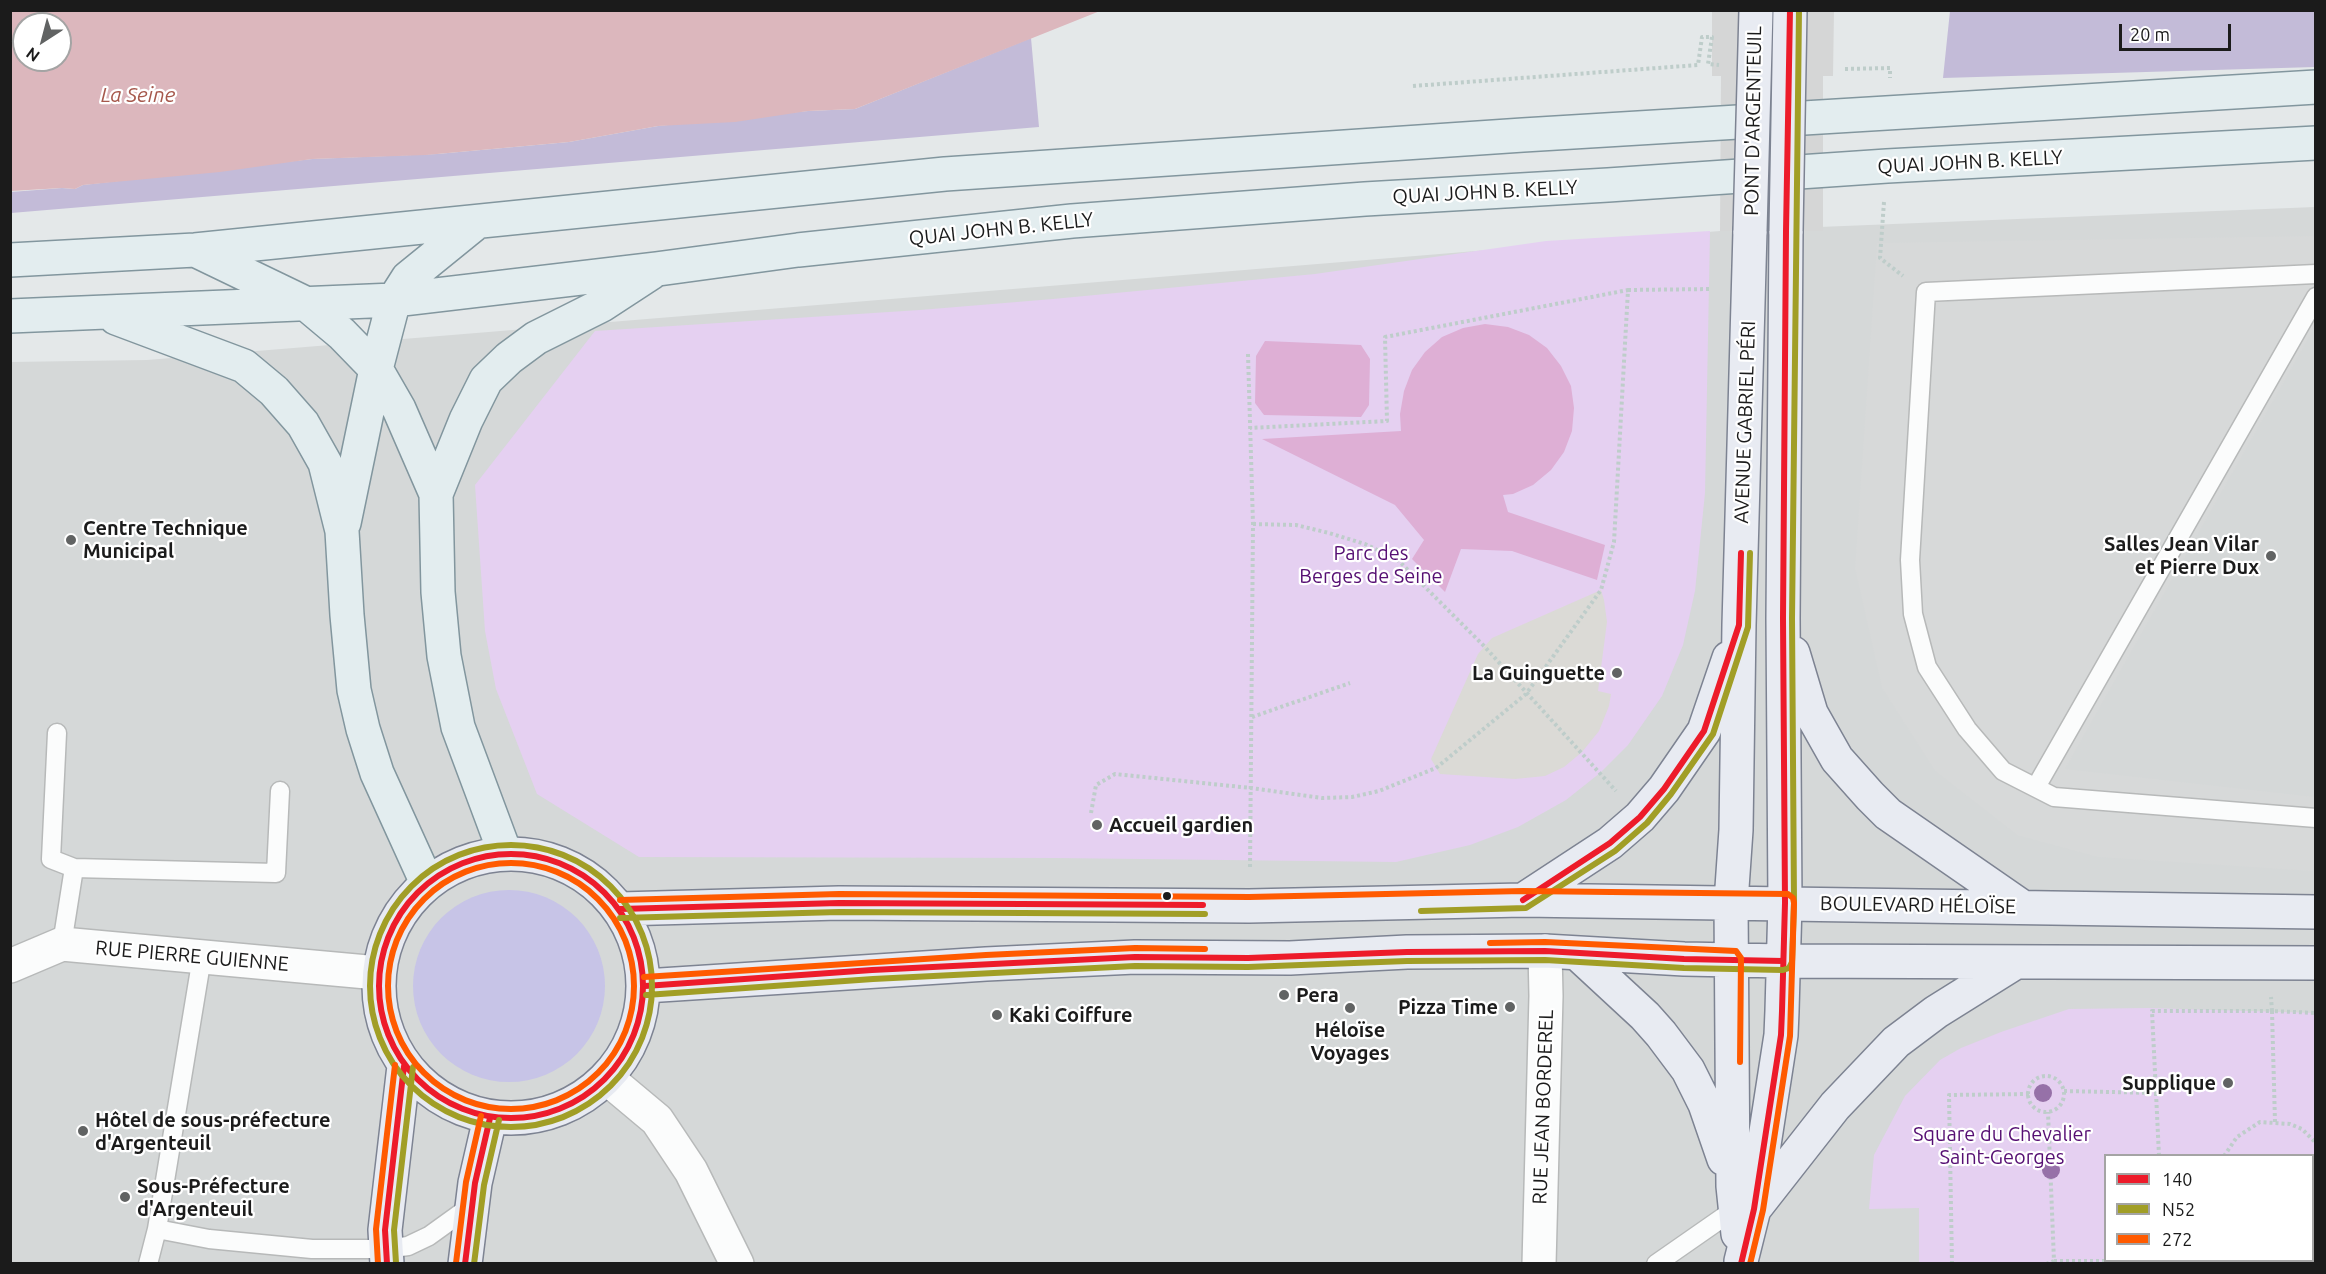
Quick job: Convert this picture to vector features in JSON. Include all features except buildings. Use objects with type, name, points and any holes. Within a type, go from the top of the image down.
[{"type":"main road","name":"PONT D'ARGENTEUIL","points":[[1750,231],[1756,10]]},
{"type":"main road","name":"PONT D'ARGENTEUIL","points":[[1786,231],[1790,10]]},
{"type":"main road","points":[[10,260],[195,250],[945,174],[1523,135],[2316,87]]},
{"type":"main road","name":"QUAI JOHN B. KELLY","points":[[10,316],[394,300],[798,250],[1072,221],[1365,199],[1887,166],[2316,143]]},
{"type":"main road","points":[[342,531],[376,369],[394,300],[408,278],[477,222]]},
{"type":"main road","name":"AVENUE GABRIEL PÉRI","points":[[1741,1262],[1731,902],[1736,830],[1750,231]]},
{"type":"main road","name":"AVENUE GABRIEL PÉRI","points":[[1741,1201],[1781,1035],[1785,903],[1783,618],[1786,231]]},
{"type":"main road","points":[[195,250],[305,303],[342,334],[376,369],[399,409],[436,494],[438,592],[444,656],[458,727],[505,853]]},
{"type":"main road","points":[[436,494],[466,420],[486,380],[509,357],[536,338],[602,305],[657,269]]},
{"type":"main road","points":[[100,312],[244,366],[274,391],[303,424],[324,464],[342,531],[354,690],[363,729],[377,772],[427,883]]},
{"type":"main road","points":[[1783,618],[1812,713],[1837,759],[1888,814],[2021,906]]},
{"type":"main road","points":[[1524,900],[1610,843],[1640,817],[1664,789],[1704,731],[1739,625]]},
{"type":"main road","points":[[505,853],[549,858],[588,878],[620,909],[638,946],[645,986],[635,1036],[608,1078],[574,1104],[533,1118],[490,1118],[442,1101],[404,1066],[382,1022],[378,973],[386,939],[402,909],[427,883],[463,861],[505,853]]},
{"type":"main road","name":"BOULEVARD HÉLOÏSE","points":[[620,909],[839,903],[1249,906],[1524,900],[2316,912]]},
{"type":"main road","points":[[645,986],[884,969],[1135,957],[1248,958],[1407,952],[1545,951],[1783,961],[2316,963]]},
{"type":"main road","points":[[1578,954],[1661,1034],[1688,1070],[1705,1104],[1741,1201],[1896,1042],[1936,1012],[2016,962]]},
{"type":"main road","points":[[386,1256],[385,1230],[404,1066]]},
{"type":"main road","points":[[465,1263],[475,1183],[490,1118]]},
{"type":"street","name":"RUE PIERRE GUIENNE","points":[[10,966],[62,944],[378,973]]},
{"type":"street","name":"RUE JEAN BORDEREL","points":[[1539,1263],[1546,996],[1545,951]]},
{"type":"street","points":[[608,1078],[657,1120],[691,1171],[737,1263]]},
{"type":"lane","points":[[2316,274],[1926,292],[1910,561],[1913,614],[1927,668],[1967,729],[2003,771],[2054,797],[2316,818]]},
{"type":"lane","points":[[2036,787],[2316,297]]},
{"type":"lane","points":[[57,733],[51,859],[74,868],[276,873],[280,792]]},
{"type":"lane","points":[[62,944],[74,868]]},
{"type":"lane","points":[[148,1263],[157,1229],[202,957]]},
{"type":"lane","points":[[1656,1263],[1741,1201]]},
{"type":"lane","points":[[157,1229],[209,1239],[386,1256],[429,1236],[472,1205]]},
{"type":"path","points":[[1413,86],[1698,65],[1702,37],[1712,37],[1708,64],[1720,65]]},
{"type":"path","points":[[1887,166],[1880,258],[1926,292]]},
{"type":"path","points":[[1250,428],[1387,421],[1385,337],[1628,290],[1714,289]]},
{"type":"path","points":[[1092,813],[1096,785],[1115,774],[1322,798],[1352,797],[1379,791],[1436,768],[1526,694],[1600,590],[1614,542],[1628,290]]},
{"type":"path","points":[[1248,354],[1253,524],[1250,873]]},
{"type":"path","points":[[1253,524],[1296,525],[1329,533],[1365,544],[1398,560],[1484,646],[1619,794]]},
{"type":"path","points":[[1252,717],[1350,683]]},
{"type":"path","points":[[2159,1154],[2152,1011],[2316,1013]]},
{"type":"path","points":[[2272,1011],[2275,1122]]},
{"type":"path","points":[[2048,1076],[2058,1081],[2064,1091],[2062,1102],[2048,1112],[2032,1105],[2029,1094],[2032,1083],[2048,1076]]},
{"type":"path","points":[[2064,1091],[2156,1093]]},
{"type":"path","points":[[1952,1263],[1949,1095],[2029,1094]]},
{"type":"path","points":[[2048,1112],[2054,1261]]},
{"type":"path","points":[[2225,1154],[2237,1137],[2260,1122],[2290,1124],[2302,1129],[2316,1143]]},
{"type":"path","points":[[2046,1263],[2104,1261]]},
{"type":"shaded area","points":[[1950,11],[2315,11],[2315,67],[1943,78]]},
{"type":"shaded area","points":[[1031,38],[1039,127],[11,213],[11,192],[75,189],[83,185],[312,159],[437,154],[569,142],[658,126],[808,111],[855,109]]},
{"type":"shaded area","points":[[2315,207],[2315,1263],[11,1263],[10,362],[147,360],[1720,231]]},
{"type":"shaded area","points":[[2315,236],[2315,327],[2065,769],[2315,797],[2316,851],[2313,871],[2098,857],[2017,835],[1935,771],[1882,688],[1855,568],[1877,243]]},
{"type":"shaded area","points":[[1485,324],[1508,327],[1529,335],[1547,348],[1561,366],[1571,386],[1574,408],[1572,431],[1564,452],[1551,470],[1533,485],[1513,494],[1503,495],[1508,512],[1605,545],[1597,580],[1512,551],[1461,549],[1445,592],[1412,559],[1424,540],[1395,505],[1262,439],[1401,431],[1400,414],[1404,391],[1412,370],[1425,352],[1442,337],[1463,328]]},
{"type":"shaded area","points":[[1265,341],[1361,345],[1370,359],[1369,405],[1361,417],[1264,415],[1255,403],[1256,356]]},
{"type":"shaded area","points":[[1601,590],[1607,622],[1598,691],[1611,694],[1599,731],[1582,752],[1564,767],[1545,776],[1515,779],[1440,774],[1431,759],[1478,654],[1492,638]]},
{"type":"shaded area","points":[[509,890],[537,894],[562,906],[577,918],[589,933],[601,958],[605,986],[601,1014],[589,1039],[577,1054],[562,1066],[537,1078],[509,1082],[481,1078],[456,1066],[441,1054],[429,1039],[417,1014],[413,986],[417,958],[429,933],[441,918],[456,906],[481,894]]},
{"type":"green space","name":"Parc des Berges de Seine","points":[[1710,231],[1705,493],[1695,591],[1683,645],[1662,696],[1628,745],[1600,773],[1566,800],[1518,827],[1470,845],[1396,862],[639,857],[537,794],[496,689],[485,631],[475,485],[595,331],[1053,299],[1315,274],[1546,241]]},
{"type":"green space","name":"Square du Chevalier Saint-Georges","points":[[2148,1008],[2315,1013],[2315,1263],[1919,1263],[1919,1208],[1869,1209],[1874,1155],[1905,1096],[1940,1060],[1961,1048],[2069,1009]]},
{"type":"water","name":"La Seine","points":[[11,10],[1100,10],[855,109],[808,111],[735,122],[658,126],[569,142],[426,155],[312,159],[220,172],[83,185],[75,189],[11,191]]},
{"type":"pier","points":[[1712,11],[1834,11],[1833,76],[1823,76],[1823,231],[1720,231],[1721,76],[1712,76]]},
{"type":"transit line","name":"140","points":[[1741,1264],[1754,1209],[1781,1035],[1782,1011],[1785,903],[1783,618],[1786,231],[1790,10]]},
{"type":"transit line","name":"N52","points":[[646,995],[873,979],[1135,966],[1248,967],[1407,961],[1545,960],[1684,968],[1783,970],[1789,968],[1792,962],[1794,903],[1792,618],[1799,10]]},
{"type":"transit line","name":"140","points":[[1523,900],[1610,843],[1640,817],[1664,789],[1704,731],[1739,625],[1741,553]]},
{"type":"transit line","name":"N52","points":[[1421,911],[1526,908],[1615,851],[1647,823],[1671,794],[1713,734],[1748,627],[1750,553]]},
{"type":"transit line","name":"N52","points":[[525,845],[539,847],[578,861],[611,886],[629,907],[642,932],[650,958],[652,986],[650,1014],[642,1040],[629,1065],[611,1086],[590,1104],[565,1117],[539,1125],[497,1127],[483,1125],[444,1111],[421,1095],[402,1076],[386,1053],[372,1014],[370,972],[372,958],[386,919],[402,896],[421,877],[444,861],[483,847],[525,845]]},
{"type":"transit line","name":"140","points":[[498,854],[524,854],[549,859],[573,869],[605,892],[621,912],[633,935],[641,960],[643,986],[641,1012],[633,1037],[621,1060],[605,1080],[585,1096],[549,1113],[524,1118],[498,1118],[473,1113],[449,1103],[417,1080],[401,1060],[384,1024],[379,999],[379,973],[384,948],[394,924],[417,892],[437,876],[473,859],[498,854]]},
{"type":"transit line","name":"272","points":[[499,863],[523,863],[547,868],[569,877],[598,899],[614,918],[625,939],[632,962],[634,986],[632,1010],[625,1033],[614,1054],[598,1073],[579,1089],[547,1104],[523,1109],[499,1109],[475,1104],[453,1095],[433,1081],[416,1064],[402,1044],[393,1022],[388,998],[388,974],[393,950],[402,928],[416,908],[433,891],[453,877],[475,868],[499,863]]},
{"type":"transit line","name":"272","points":[[620,900],[839,894],[1249,897],[1523,891],[1788,894],[1793,898],[1794,903],[1790,1036],[1763,1210],[1750,1264]]},
{"type":"transit line","name":"140","points":[[620,909],[839,903],[1203,905]]},
{"type":"transit line","name":"N52","points":[[620,918],[839,912],[1205,914]]},
{"type":"transit line","name":"272","points":[[1490,943],[1545,942],[1736,951],[1741,958],[1740,1062]]},
{"type":"transit line","name":"272","points":[[644,977],[986,955],[1135,948],[1205,949]]},
{"type":"transit line","name":"140","points":[[645,986],[872,970],[1135,957],[1248,958],[1407,952],[1545,951],[1684,959],[1783,961]]},
{"type":"transit line","name":"272","points":[[378,1264],[376,1229],[395,1065]]},
{"type":"transit line","name":"140","points":[[387,1264],[385,1230],[404,1066]]},
{"type":"transit line","name":"N52","points":[[396,1263],[394,1230],[413,1067]]},
{"type":"transit line","name":"272","points":[[456,1263],[466,1182],[481,1116]]},
{"type":"transit line","name":"140","points":[[465,1264],[475,1183],[490,1118]]},
{"type":"transit line","name":"N52","points":[[474,1264],[484,1185],[499,1120]]},
{"type":"place","name":"Centre Technique Municipal","points":[[71,540]]},
{"type":"place","name":"Salles Jean Vilar et Pierre Dux","points":[[2271,556]]},
{"type":"place","name":"La Guinguette","points":[[1617,673]]},
{"type":"place","name":"Accueil gardien","points":[[1097,825]]},
{"type":"place","name":"Pera","points":[[1284,995]]},
{"type":"place","name":"Pizza Time","points":[[1510,1007]]},
{"type":"place","name":"Héloïse Voyages","points":[[1350,1008]]},
{"type":"place","name":"Kaki Coiffure","points":[[997,1015]]},
{"type":"place","name":"Supplique","points":[[2228,1083]]},
{"type":"place","name":"Hôtel de sous-préfecture d'Argenteuil","points":[[83,1131]]},
{"type":"place","name":"Sous-Préfecture d'Argenteuil","points":[[125,1197]]}]
